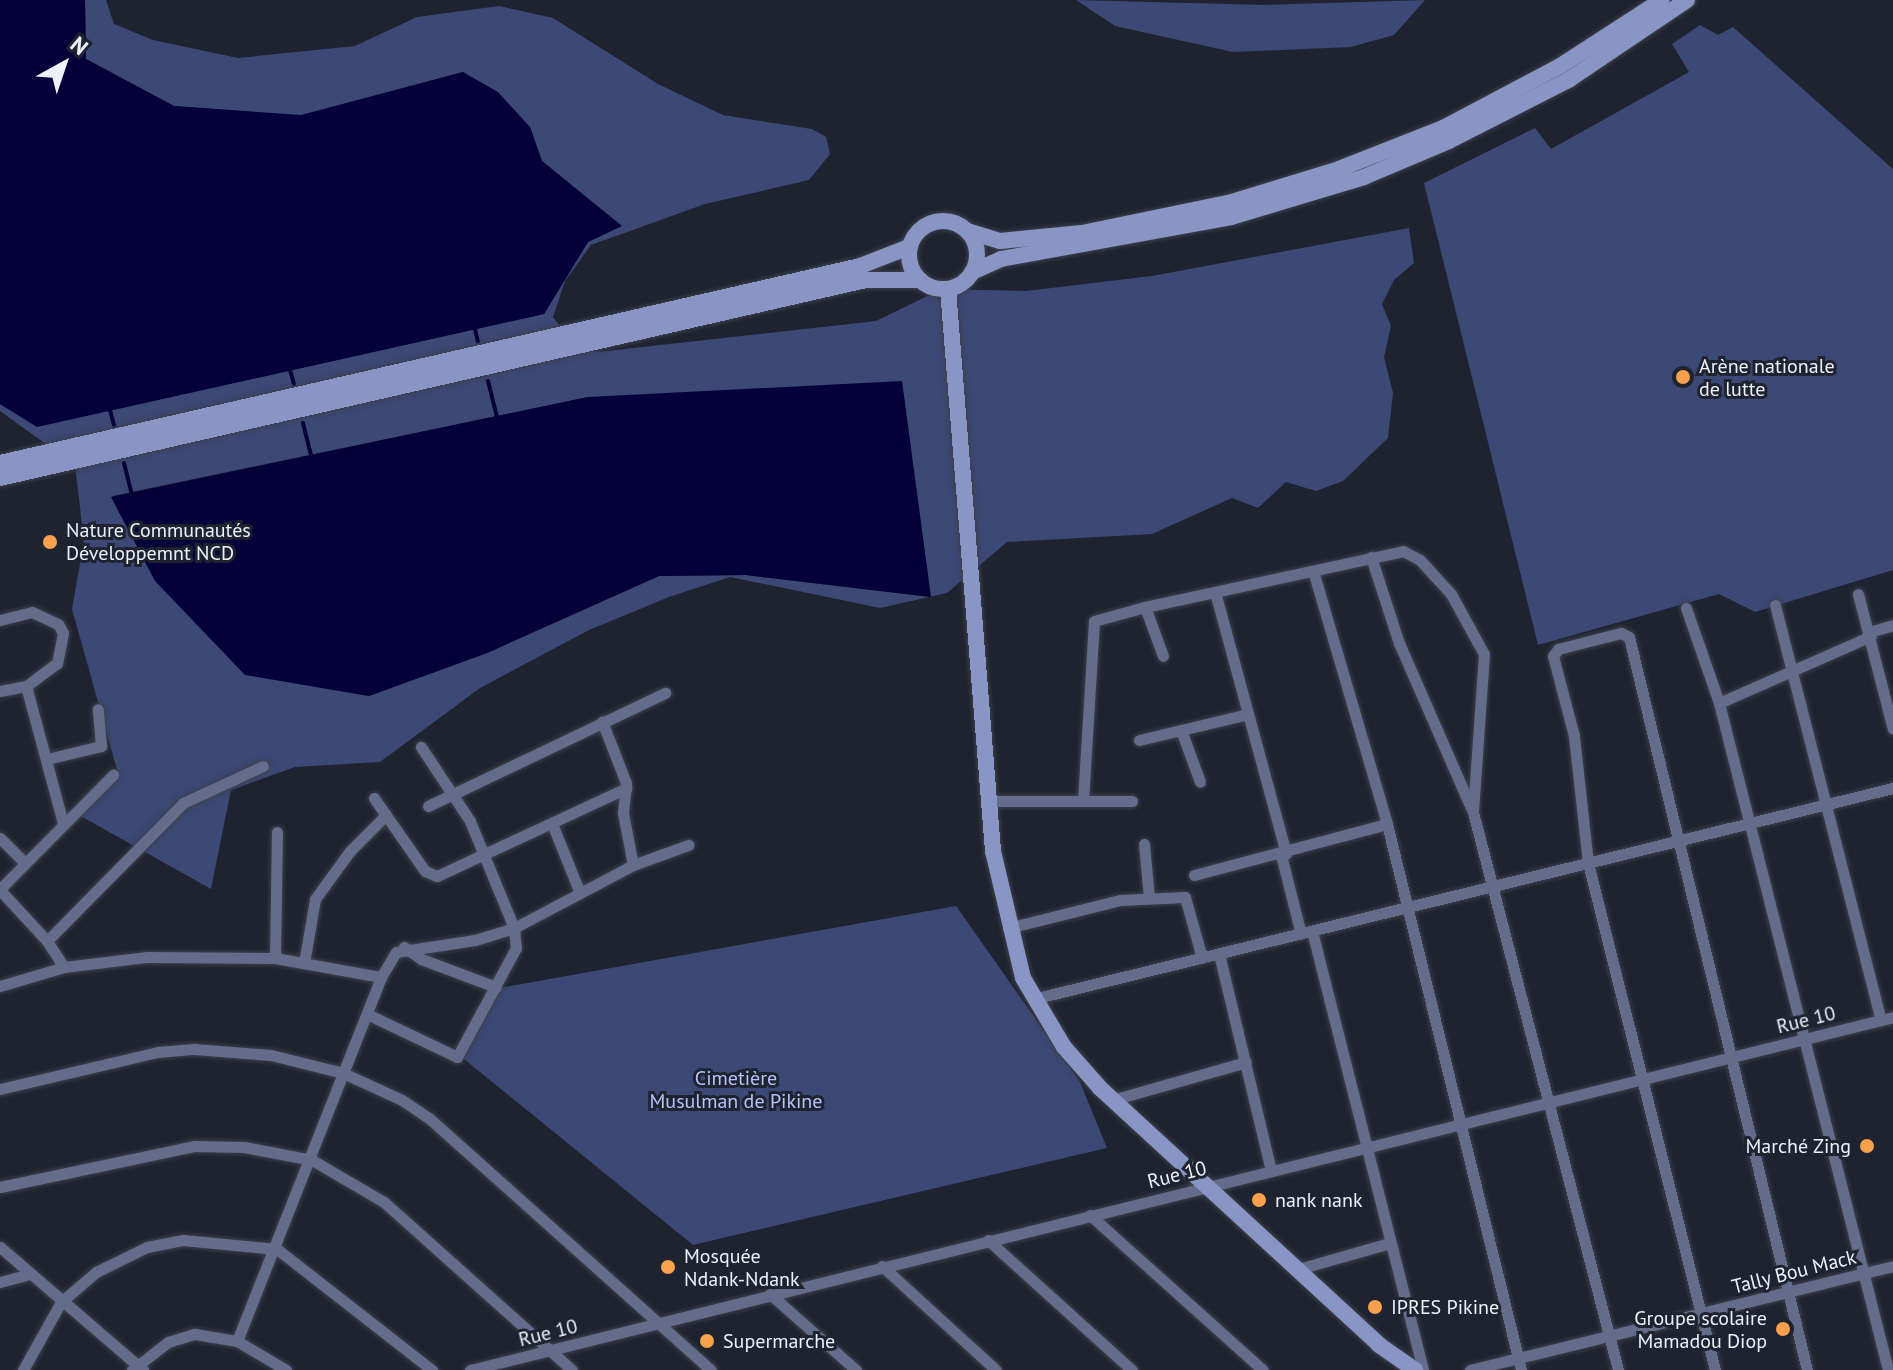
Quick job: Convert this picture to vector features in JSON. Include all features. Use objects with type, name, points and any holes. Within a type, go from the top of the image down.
[{"type":"main road","points":[[920,280],[909,259],[909,247],[918,232],[933,222],[951,222],[967,231],[1000,241],[1082,233],[1232,202],[1339,169],[1443,128],[1560,66],[1662,0]]},
{"type":"main road","points":[[948,289],[972,272],[1001,259],[1231,217],[1364,177],[1449,141],[1570,79],[1687,0]]},
{"type":"main road","points":[[967,231],[976,251],[972,272]]},
{"type":"main road","points":[[1,475],[871,263],[909,247]]},
{"type":"main road","points":[[1,475],[866,280],[920,280],[948,289]]},
{"type":"main road","points":[[948,289],[989,801],[1008,928],[1033,999],[1064,1047],[1112,1100],[1402,1370]]},
{"type":"main road","points":[[1387,1358],[1415,1370]]},
{"type":"street","points":[[1083,801],[1091,627],[1100,617],[1314,574],[1403,551],[1420,560],[1451,594],[1484,654],[1473,812]]},
{"type":"street","points":[[1371,557],[1399,643],[1473,812],[1496,886],[1618,1370]]},
{"type":"street","points":[[1314,574],[1387,824],[1405,908],[1520,1364]]},
{"type":"street","points":[[1215,592],[1366,1147],[1423,1370]]},
{"type":"street","points":[[1858,594],[1893,729]]},
{"type":"street","points":[[1775,605],[1826,805],[1887,1018]]},
{"type":"street","points":[[1145,607],[1163,656]]},
{"type":"street","points":[[1686,608],[1719,703],[1801,1040],[1865,1273],[1888,1370]]},
{"type":"street","points":[[0,620],[32,612],[58,624],[63,633],[57,663],[26,686],[0,691]]},
{"type":"street","points":[[1719,703],[1893,625]]},
{"type":"street","points":[[1715,1370],[1588,863],[1574,736],[1554,652],[1621,633],[1629,637],[1676,842],[1807,1370]]},
{"type":"street","points":[[26,686],[63,823]]},
{"type":"street","points":[[428,806],[665,693]]},
{"type":"street","points":[[47,759],[101,746],[98,709]]},
{"type":"street","points":[[1139,740],[1248,714]]},
{"type":"street","points":[[602,721],[627,788],[623,813],[633,865]]},
{"type":"street","points":[[1181,730],[1200,782]]},
{"type":"street","points":[[367,1014],[457,1057],[513,961],[514,928],[485,856],[454,791],[421,747]]},
{"type":"street","points":[[47,941],[183,803],[263,766]]},
{"type":"street","points":[[64,967],[47,941],[0,890],[113,775]]},
{"type":"street","points":[[374,798],[433,876],[553,826],[627,788]]},
{"type":"street","points":[[1033,999],[1893,788]]},
{"type":"street","points":[[989,801],[1132,801]]},
{"type":"street","points":[[304,963],[315,899],[333,871],[386,815]]},
{"type":"street","points":[[1194,875],[1284,854],[1387,824]]},
{"type":"street","points":[[553,826],[580,893]]},
{"type":"street","points":[[275,958],[277,832]]},
{"type":"street","points":[[0,838],[25,863]]},
{"type":"street","points":[[1144,844],[1149,898]]},
{"type":"street","points":[[237,1341],[277,1249],[381,977],[404,947],[475,940],[514,928],[633,865],[688,845]]},
{"type":"street","points":[[1008,928],[1120,900],[1188,898],[1202,958]]},
{"type":"street","points":[[404,947],[421,959],[496,987]]},
{"type":"street","points":[[1219,954],[1271,1171]]},
{"type":"street","points":[[0,986],[64,967],[147,957],[275,958],[381,977]]},
{"type":"street","name":"Rue 10","points":[[470,1370],[1887,1018]]},
{"type":"street","points":[[0,1089],[158,1052],[226,1050],[343,1073],[402,1100],[429,1118],[711,1370]]},
{"type":"street","points":[[1112,1100],[1246,1062]]},
{"type":"street","points":[[0,1187],[194,1146],[244,1147],[312,1160],[384,1202],[572,1370]]},
{"type":"street","points":[[1090,1215],[1263,1370]]},
{"type":"street","points":[[23,1370],[61,1302],[96,1272],[147,1247],[183,1240],[277,1249],[432,1370]]},
{"type":"street","points":[[988,1240],[1132,1370]]},
{"type":"street","points":[[1295,1270],[1390,1243]]},
{"type":"street","points":[[0,1247],[137,1368],[168,1342],[195,1334],[237,1341],[286,1370]]},
{"type":"street","points":[[882,1266],[996,1370]]},
{"type":"street","name":"Tally Bou Mack","points":[[1470,1370],[1520,1364],[1609,1336],[1893,1266]]},
{"type":"street","points":[[0,1282],[30,1274]]},
{"type":"street","points":[[770,1294],[856,1370]]},
{"type":"green space","points":[[85,0],[106,0],[114,24],[153,40],[238,58],[355,46],[417,17],[499,6],[553,18],[658,84],[723,115],[812,129],[826,137],[830,154],[809,180],[705,204],[591,245],[565,281],[553,317],[567,336],[597,352],[876,321],[942,289],[1026,291],[1152,276],[1409,228],[1414,263],[1394,280],[1382,304],[1391,326],[1384,357],[1393,393],[1388,438],[1343,481],[1316,491],[1286,482],[1258,508],[1232,498],[1152,534],[1007,542],[947,593],[930,597],[588,397],[112,496],[245,674],[369,696],[487,653],[659,576],[746,575],[929,597],[880,608],[730,577],[669,597],[589,630],[480,688],[380,762],[295,767],[231,790],[211,889],[77,814],[119,777],[72,609],[84,541],[75,465],[0,411],[0,404],[38,426],[544,314],[588,242],[621,226],[542,161],[530,127],[463,72],[301,116],[174,106],[86,59]]},
{"type":"green space","points":[[1076,0],[1264,5],[1425,0],[1394,35],[1351,47],[1233,52],[1115,26]]},
{"type":"green space","name":"Arène nationale de lutte","points":[[1700,25],[1718,35],[1733,27],[1893,169],[1893,570],[1755,612],[1719,594],[1538,645],[1424,183],[1535,128],[1551,149],[1689,72],[1672,44]]},
{"type":"green space","name":"Cimetière Musulman de Pikine","points":[[956,906],[1080,1082],[1107,1148],[693,1245],[459,1055],[499,988]]},
{"type":"shaded area","points":[[0,0],[85,0],[86,59],[174,106],[301,115],[463,72],[498,92],[530,127],[542,161],[622,226],[588,242],[544,314],[37,427],[0,404]]},
{"type":"shaded area","points":[[902,381],[931,597],[746,575],[659,576],[487,653],[369,696],[245,675],[155,581],[111,497],[588,397]]},
{"type":"waterway","points":[[475,329],[478,342]]},
{"type":"waterway","points":[[290,370],[294,384]]},
{"type":"waterway","points":[[488,381],[497,416]]},
{"type":"waterway","points":[[110,410],[114,425]]},
{"type":"waterway","points":[[303,423],[311,455]]},
{"type":"waterway","points":[[124,463],[131,492]]},
{"type":"place","name":"Arène nationale de lutte","points":[[1683,377]]},
{"type":"place","name":"Nature Communautés Développemnt NCD","points":[[50,542]]},
{"type":"place","name":"Marché Zing","points":[[1867,1146]]},
{"type":"place","name":"nank nank","points":[[1259,1200]]},
{"type":"place","name":"Mosquée Ndank-Ndank","points":[[668,1267]]},
{"type":"place","name":"IPRES Pikine","points":[[1375,1307]]},
{"type":"place","name":"Groupe scolaire Mamadou Diop","points":[[1783,1329]]},
{"type":"place","name":"Supermarche","points":[[707,1341]]}]
